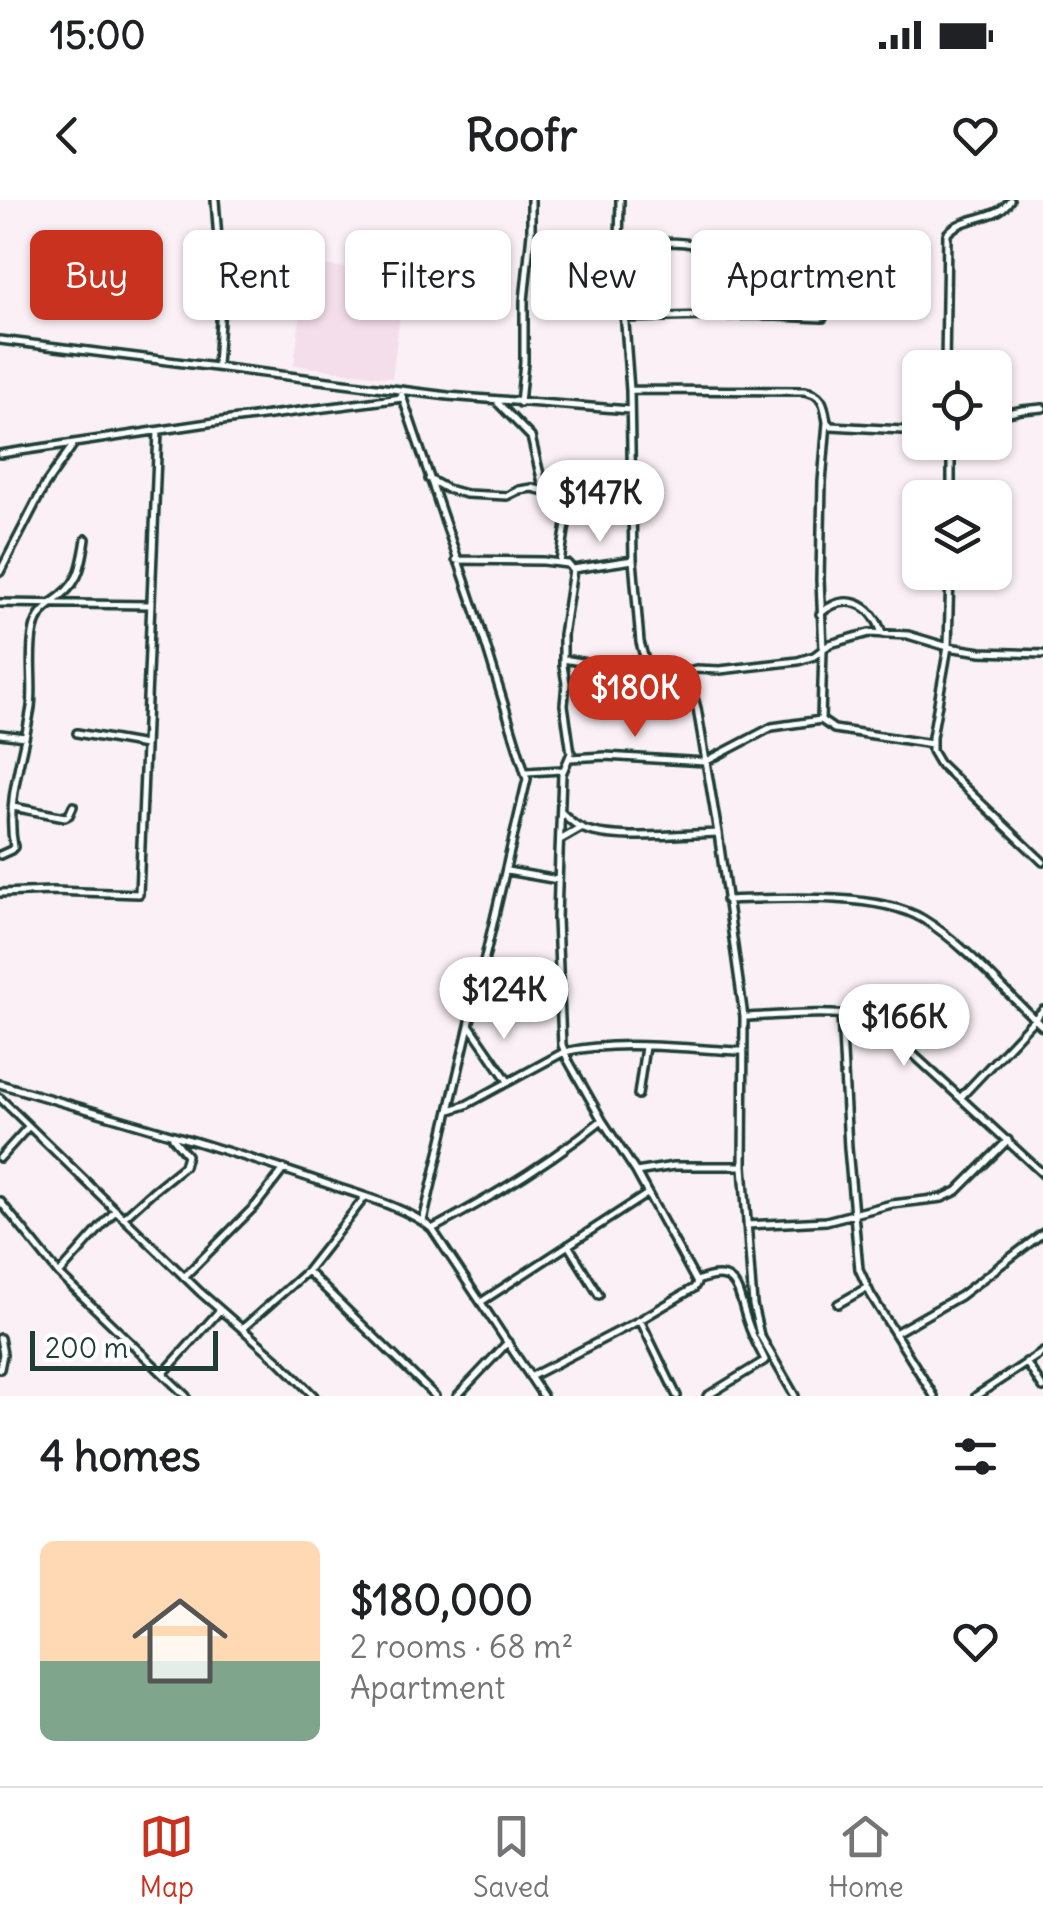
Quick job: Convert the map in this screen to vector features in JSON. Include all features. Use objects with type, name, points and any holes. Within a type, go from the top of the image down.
[{"type":"street","points":[[215,200],[222,292],[217,366]]},
{"type":"street","points":[[520,403],[530,200]]},
{"type":"street","points":[[619,230],[620,200]]},
{"type":"street","points":[[945,350],[947,234],[958,223],[1001,210],[1010,200]]},
{"type":"street","points":[[624,320],[630,390],[633,560],[642,655],[648,666],[684,681],[693,694],[718,833],[744,1016],[743,1166],[752,1305],[768,1359]]},
{"type":"street","points":[[0,340],[496,401],[630,410]]},
{"type":"street","points":[[400,390],[526,772],[526,792],[424,1221]]},
{"type":"street","points":[[630,390],[812,392],[824,403],[822,720]]},
{"type":"street","points":[[0,454],[402,398]]},
{"type":"street","points":[[496,401],[531,437],[544,491]]},
{"type":"street","points":[[1012,413],[1043,408]]},
{"type":"street","points":[[826,422],[835,427],[902,430]]},
{"type":"street","points":[[0,894],[140,894],[158,431]]},
{"type":"street","points":[[0,572],[45,485],[74,442]]},
{"type":"street","points":[[429,479],[466,494],[507,496],[528,488],[563,496],[569,501],[560,562]]},
{"type":"street","points":[[0,854],[14,847],[10,828],[33,686],[33,633],[40,613],[76,581],[86,539]]},
{"type":"street","points":[[456,560],[560,562],[573,568],[633,560]]},
{"type":"street","points":[[573,568],[563,635],[564,706],[570,758],[564,770],[558,880],[564,1052],[697,1282]]},
{"type":"street","points":[[950,590],[948,647],[932,752],[938,763],[1043,862]]},
{"type":"street","points":[[0,603],[151,605]]},
{"type":"street","points":[[820,614],[833,604],[855,603],[874,615],[882,634]]},
{"type":"street","points":[[673,675],[696,669],[798,661],[814,656],[830,644],[867,633],[908,635],[981,652],[1043,654]]},
{"type":"street","points":[[564,659],[636,676],[657,670]]},
{"type":"street","points":[[570,758],[616,756],[705,762],[772,727],[822,720],[834,729],[932,744]]},
{"type":"street","points":[[0,734],[24,737]]},
{"type":"street","points":[[77,734],[145,745]]},
{"type":"street","points":[[526,772],[564,770]]},
{"type":"street","points":[[12,807],[65,817],[73,806]]},
{"type":"street","points":[[561,812],[582,828],[631,835],[718,833]]},
{"type":"street","points":[[560,840],[582,828]]},
{"type":"street","points":[[507,871],[558,880]]},
{"type":"street","points":[[726,900],[852,901],[910,912],[951,940],[1043,1027]]},
{"type":"street","points":[[961,1097],[1043,1010]]},
{"type":"street","points":[[744,1016],[841,1015],[857,1017],[889,1032],[1043,1174]]},
{"type":"street","points":[[841,1015],[858,1264],[867,1288],[934,1396]]},
{"type":"street","points":[[470,1026],[508,1081]]},
{"type":"street","points":[[450,1110],[564,1052],[610,1046],[743,1051]]},
{"type":"street","points":[[638,1095],[645,1047]]},
{"type":"street","points":[[0,1084],[284,1169],[424,1221],[543,1396]]},
{"type":"street","points":[[0,1098],[314,1396]]},
{"type":"street","points":[[432,1229],[492,1196],[602,1120]]},
{"type":"street","points":[[0,1158],[29,1126]]},
{"type":"street","points":[[124,1218],[184,1166],[186,1155],[172,1135]]},
{"type":"street","points":[[747,1225],[826,1221],[892,1204],[951,1195],[1008,1140]]},
{"type":"street","points":[[636,1172],[674,1166],[743,1166]]},
{"type":"street","points":[[184,1276],[256,1205],[284,1169]]},
{"type":"street","points":[[482,1302],[648,1194]]},
{"type":"street","points":[[242,1328],[307,1271],[366,1197]]},
{"type":"street","points":[[0,1201],[58,1274],[186,1396]]},
{"type":"street","points":[[58,1274],[115,1211]]},
{"type":"street","points":[[896,1333],[960,1296],[1043,1233]]},
{"type":"street","points":[[568,1245],[598,1294]]},
{"type":"street","points":[[307,1271],[435,1396]]},
{"type":"street","points":[[530,1377],[640,1320],[694,1288],[697,1282],[722,1276],[740,1290],[748,1323],[795,1396]]},
{"type":"street","points":[[838,1304],[867,1288]]},
{"type":"street","points":[[163,1374],[220,1310]]},
{"type":"street","points":[[640,1320],[677,1396]]},
{"type":"street","points":[[0,1338],[0,1369]]},
{"type":"street","points":[[457,1396],[508,1342]]},
{"type":"street","points":[[976,1396],[1043,1352]]},
{"type":"street","points":[[707,1396],[768,1359]]},
{"type":"street","points":[[1026,1362],[1043,1388]]},
{"type":"shaded area","points":[[325,265],[345,268],[345,320],[399,320],[392,378],[294,365],[300,320],[325,320]]}]
